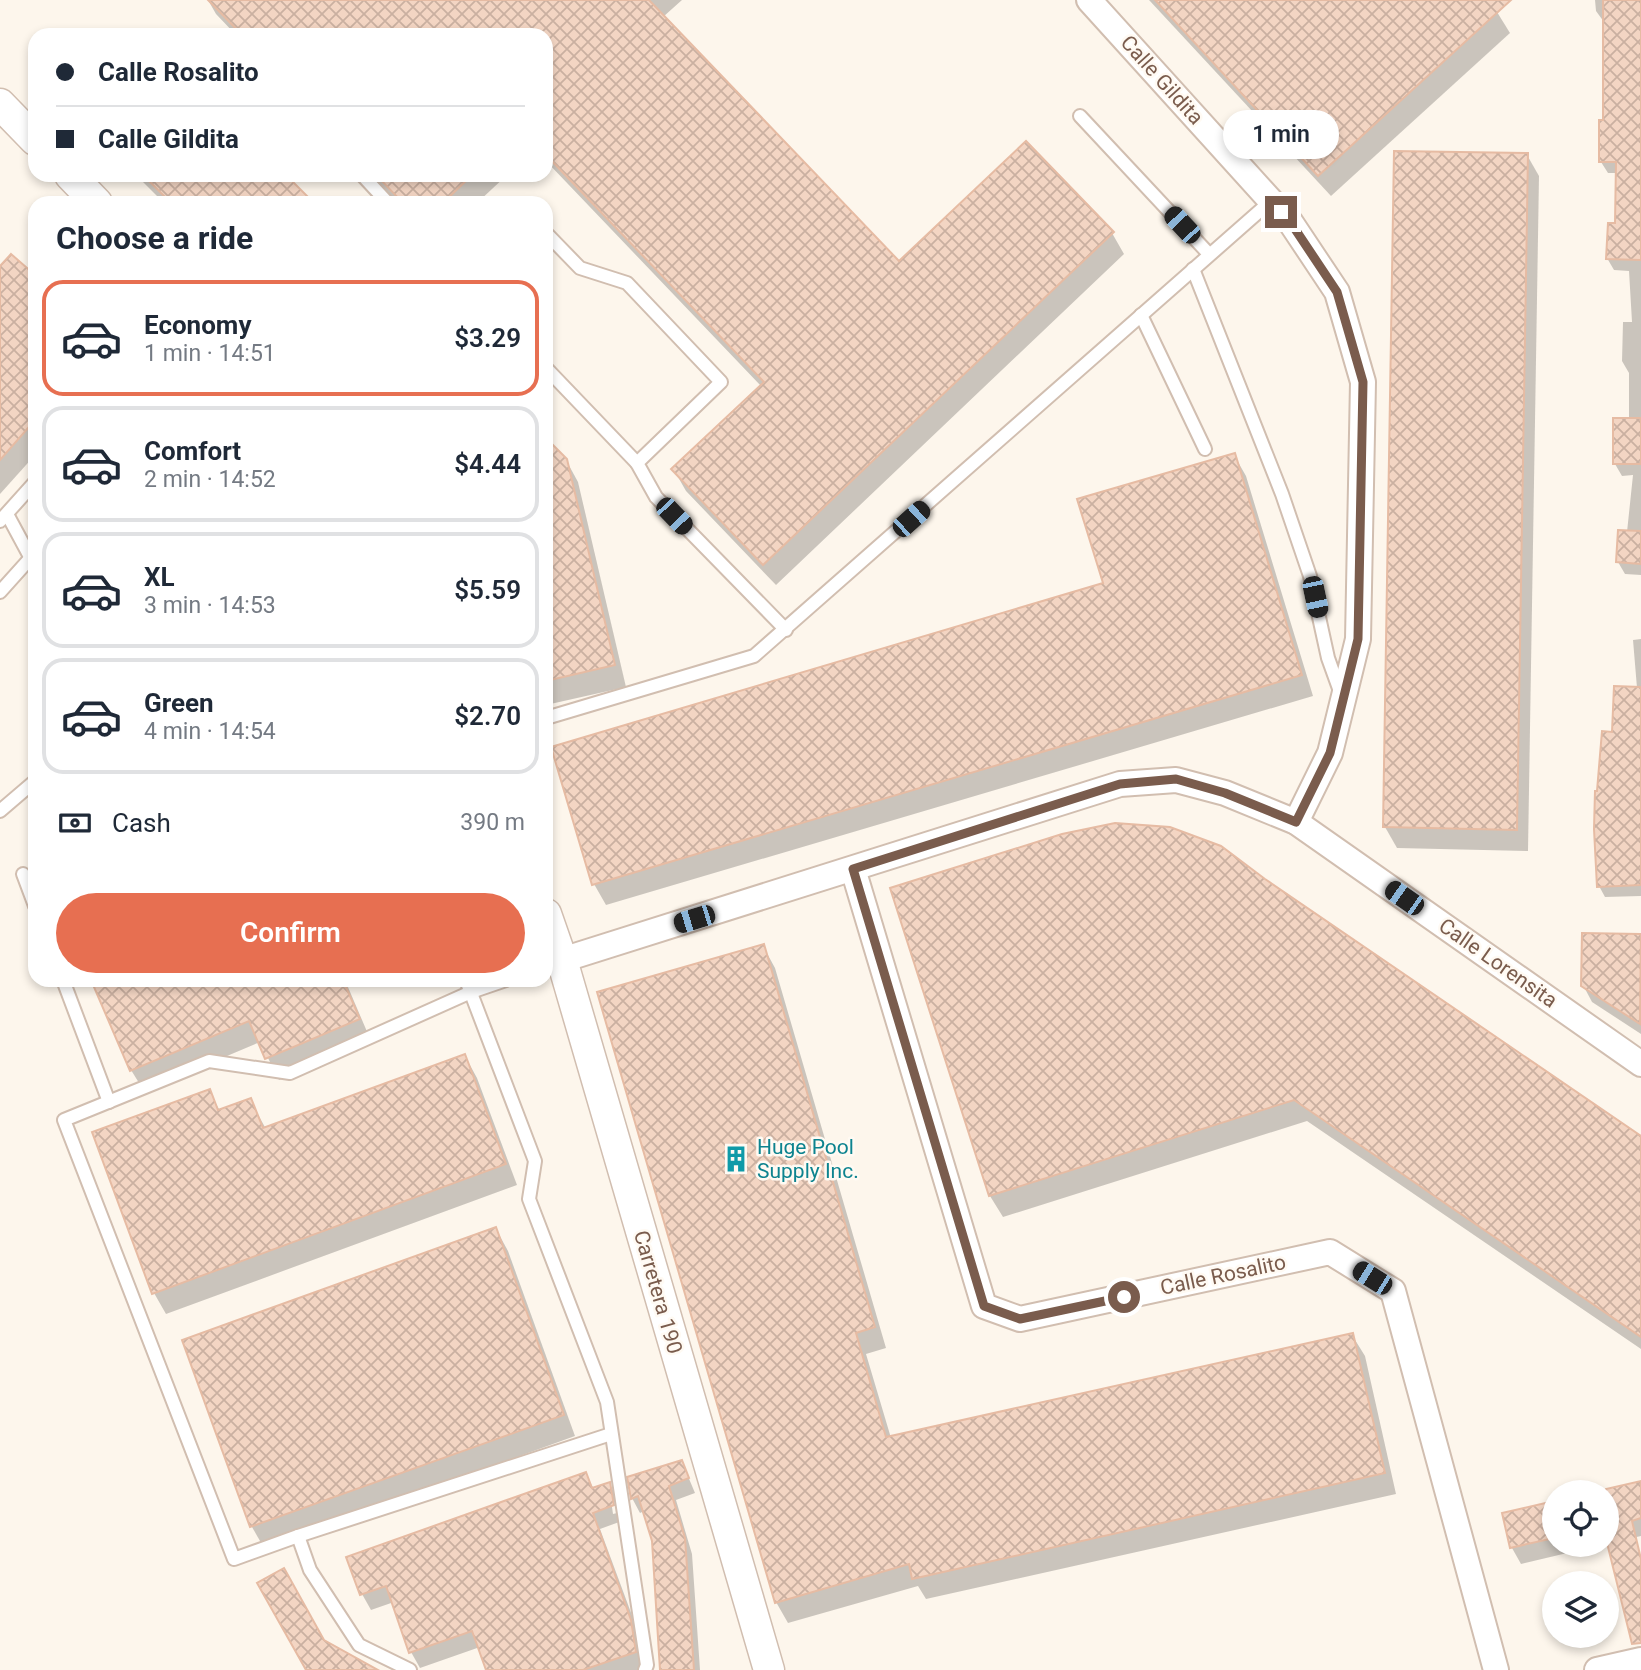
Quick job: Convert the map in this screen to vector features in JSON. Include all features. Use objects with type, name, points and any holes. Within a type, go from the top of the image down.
[{"type":"street","name":"Calle Gildita","points":[[1089,0],[1291,223],[1337,292],[1363,382],[1358,639],[1330,753],[1296,822]]},
{"type":"street","points":[[0,104],[28,133]]},
{"type":"street","points":[[77,182],[90,196]]},
{"type":"street","name":"Calle Lorensita","points":[[554,963],[1120,784],[1176,779],[1225,793],[1296,822],[1641,1064]]},
{"type":"street","name":"Calle Rosalito","points":[[853,869],[984,1306],[1020,1319],[1330,1252],[1394,1291],[1496,1670]]},
{"type":"street","name":"Carretera 190","points":[[554,963],[769,1670]]},
{"type":"street","points":[[1597,1670],[1641,1660]]},
{"type":"lane","points":[[1080,116],[1209,254]]},
{"type":"lane","points":[[368,182],[382,196]]},
{"type":"lane","points":[[553,716],[754,656],[1271,201]]},
{"type":"lane","points":[[553,240],[580,268],[627,283],[721,382],[637,463]]},
{"type":"lane","points":[[1193,268],[1282,494],[1310,576],[1328,658],[1342,698]]},
{"type":"lane","points":[[1141,314],[1205,449]]},
{"type":"lane","points":[[553,375],[637,463],[656,497],[786,630]]},
{"type":"lane","points":[[28,490],[3,517],[28,551]]},
{"type":"lane","points":[[0,592],[28,565]]},
{"type":"lane","points":[[0,811],[28,788]]},
{"type":"lane","points":[[23,874],[28,887]]},
{"type":"lane","points":[[66,987],[109,1102]]},
{"type":"lane","points":[[466,987],[290,1073],[209,1061],[64,1120],[234,1559],[611,1434]]},
{"type":"lane","points":[[468,987],[535,1161],[529,1199],[607,1402],[647,1665],[645,1670]]},
{"type":"lane","points":[[298,1536],[310,1570],[359,1645],[410,1670]]},
{"type":"building","points":[[208,0],[649,0],[899,261],[1026,141],[1114,232],[763,565],[671,469],[764,382],[553,162],[553,28],[235,28]]},
{"type":"building","points":[[1155,0],[1511,0],[1318,176]]},
{"type":"building","points":[[1603,0],[1641,0],[1641,260],[1606,259],[1608,223],[1615,223],[1616,162],[1599,162],[1599,120],[1603,120]]},
{"type":"building","points":[[1394,151],[1528,153],[1517,830],[1383,827]]},
{"type":"building","points":[[150,182],[293,182],[307,196],[164,196]]},
{"type":"building","points":[[383,182],[465,182],[450,196],[396,196]]},
{"type":"building","points":[[11,254],[28,269],[28,428],[0,460],[0,266]]},
{"type":"building","points":[[1613,418],[1641,418],[1641,464],[1613,464]]},
{"type":"building","points":[[553,445],[567,459],[615,665],[553,679]]},
{"type":"building","points":[[1235,453],[1302,675],[592,885],[553,746],[1103,583],[1077,499]]},
{"type":"building","points":[[1618,530],[1641,531],[1641,564],[1616,562]]},
{"type":"building","points":[[1614,686],[1641,687],[1641,885],[1597,887],[1595,791],[1602,731],[1612,732]]},
{"type":"building","points":[[1115,823],[1170,827],[1221,846],[1265,879],[1641,1136],[1641,1337],[1294,1100],[989,1196],[890,888],[1062,834]]},
{"type":"building","points":[[1582,933],[1641,934],[1640,1024],[1581,986]]},
{"type":"building","name":"Huge Pool Supply Inc.","points":[[764,944],[875,1327],[856,1333],[886,1437],[1353,1333],[1385,1473],[912,1579],[909,1564],[775,1603],[597,992]]},
{"type":"building","points":[[94,987],[346,987],[360,1019],[265,1059],[249,1021],[130,1071]]},
{"type":"building","points":[[465,1054],[506,1164],[152,1294],[92,1132],[210,1089],[218,1110],[251,1098],[263,1128]]},
{"type":"building","points":[[496,1227],[564,1415],[250,1527],[182,1340]]},
{"type":"building","points":[[682,1460],[689,1478],[669,1486],[685,1538],[694,1670],[660,1670],[652,1541],[638,1496],[631,1499],[627,1477]]},
{"type":"building","points":[[586,1472],[592,1488],[610,1482],[614,1505],[593,1513],[631,1620],[636,1652],[583,1670],[486,1670],[472,1631],[409,1653],[386,1586],[360,1595],[346,1557]]},
{"type":"building","points":[[1641,1481],[1641,1518],[1632,1521],[1641,1559],[1641,1643],[1632,1644],[1619,1592],[1619,1571],[1614,1571],[1610,1557],[1619,1557],[1619,1486]]},
{"type":"building","points":[[1542,1504],[1542,1541],[1510,1548],[1502,1513]]},
{"type":"building","points":[[284,1568],[324,1640],[378,1670],[306,1670],[257,1583]]},
{"type":"place","name":"Huge Pool Supply Inc.","points":[[736,1159]]},
{"type":"route","points":[[1124,1297],[1020,1319],[984,1306],[853,869],[1120,784],[1176,779],[1225,793],[1296,822],[1330,753],[1358,639],[1363,382],[1337,292],[1281,212]]}]
